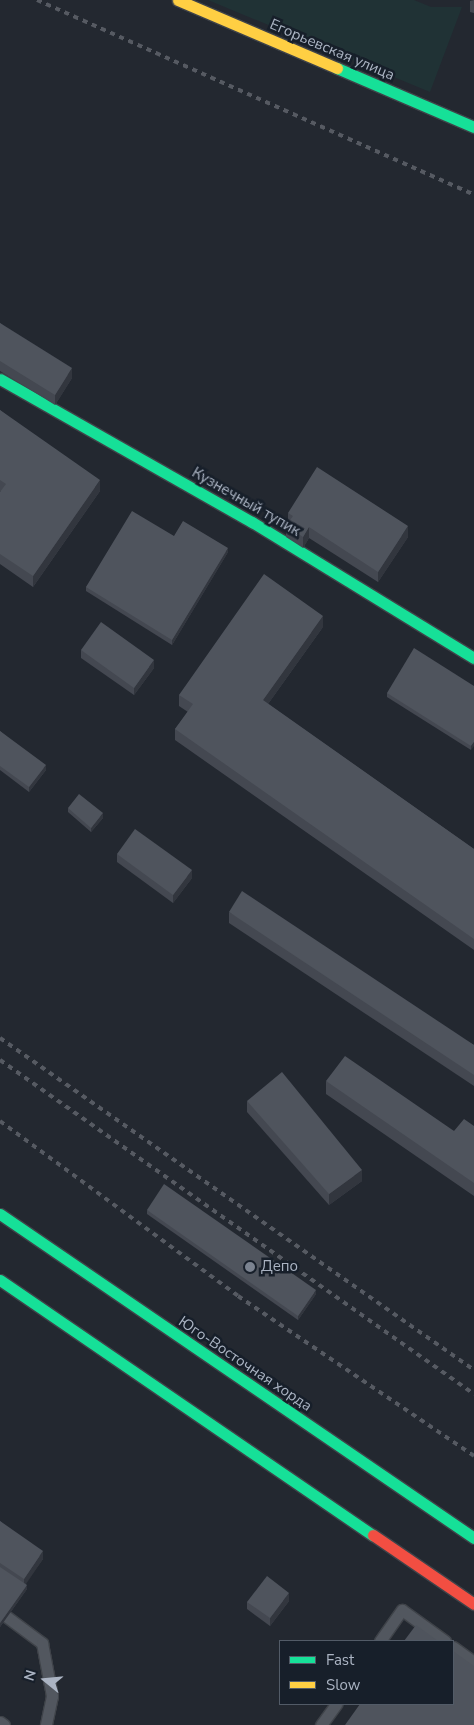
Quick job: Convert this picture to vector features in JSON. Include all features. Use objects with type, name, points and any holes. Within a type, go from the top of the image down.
[{"type":"main road","name":"Егорьевская улица","points":[[178,0],[474,128]]},
{"type":"main road","name":"Кузнечный тупик","points":[[0,379],[252,522],[474,658]]},
{"type":"main road","name":"Юго-Восточная хорда","points":[[0,1214],[474,1538]]},
{"type":"main road","points":[[0,1280],[474,1604]]},
{"type":"lane","points":[[381,1640],[402,1610],[444,1640]]},
{"type":"lane","points":[[7,1618],[42,1642],[52,1696],[46,1725]]},
{"type":"lane","points":[[454,1648],[474,1662]]},
{"type":"lane","points":[[321,1725],[335,1705]]},
{"type":"lane","points":[[0,1722],[4,1725]]},
{"type":"shaded area","points":[[208,0],[414,0],[431,7],[462,7],[430,92]]},
{"type":"building","points":[[0,323],[72,368],[55,395],[0,361]]},
{"type":"building","points":[[0,410],[100,480],[33,576],[0,554],[0,492],[6,484],[0,480]]},
{"type":"building","points":[[317,467],[408,526],[378,572],[309,527],[303,537],[286,526],[293,516],[288,513]]},
{"type":"building","points":[[132,511],[174,536],[183,521],[228,548],[172,640],[86,587]]},
{"type":"building","points":[[264,574],[323,616],[263,700],[474,849],[474,939],[175,729],[193,704],[179,695]]},
{"type":"building","points":[[101,622],[154,660],[134,688],[81,650]]},
{"type":"building","points":[[414,648],[474,686],[474,742],[471,746],[387,693]]},
{"type":"building","points":[[0,731],[46,765],[29,787],[0,766]]},
{"type":"building","points":[[79,794],[103,813],[91,828],[68,808]]},
{"type":"building","points":[[135,829],[192,870],[173,895],[117,854]]},
{"type":"building","points":[[242,891],[474,1045],[474,1075],[229,912]]},
{"type":"building","points":[[345,1056],[454,1131],[464,1119],[474,1126],[474,1183],[326,1081]]},
{"type":"building","points":[[282,1072],[362,1170],[329,1194],[247,1101]]},
{"type":"building","points":[[164,1184],[316,1290],[298,1316],[147,1210]]},
{"type":"building","points":[[0,1521],[43,1551],[24,1579],[0,1563]]},
{"type":"building","points":[[0,1567],[27,1585],[0,1623]]},
{"type":"building","points":[[267,1576],[289,1593],[270,1618],[247,1602]]},
{"type":"building","points":[[416,1625],[437,1640],[405,1640]]},
{"type":"building","points":[[454,1652],[474,1666],[474,1725],[345,1725],[359,1705],[454,1705]]},
{"type":"railway","points":[[37,0],[474,195]]},
{"type":"railway","points":[[0,1038],[474,1370]]},
{"type":"railway","points":[[0,1060],[474,1394]]},
{"type":"railway","points":[[0,1121],[238,1296],[474,1456]]},
{"type":"traffic: fast","points":[[337,68],[474,127]]},
{"type":"traffic: fast","points":[[0,379],[252,522],[474,658]]},
{"type":"traffic: fast","points":[[0,1214],[474,1538]]},
{"type":"traffic: fast","points":[[0,1280],[373,1535]]},
{"type":"traffic: slow","points":[[178,0],[337,68]]},
{"type":"traffic: jam","points":[[373,1535],[474,1604]]},
{"type":"place","name":"Депо","points":[[250,1267]]}]
